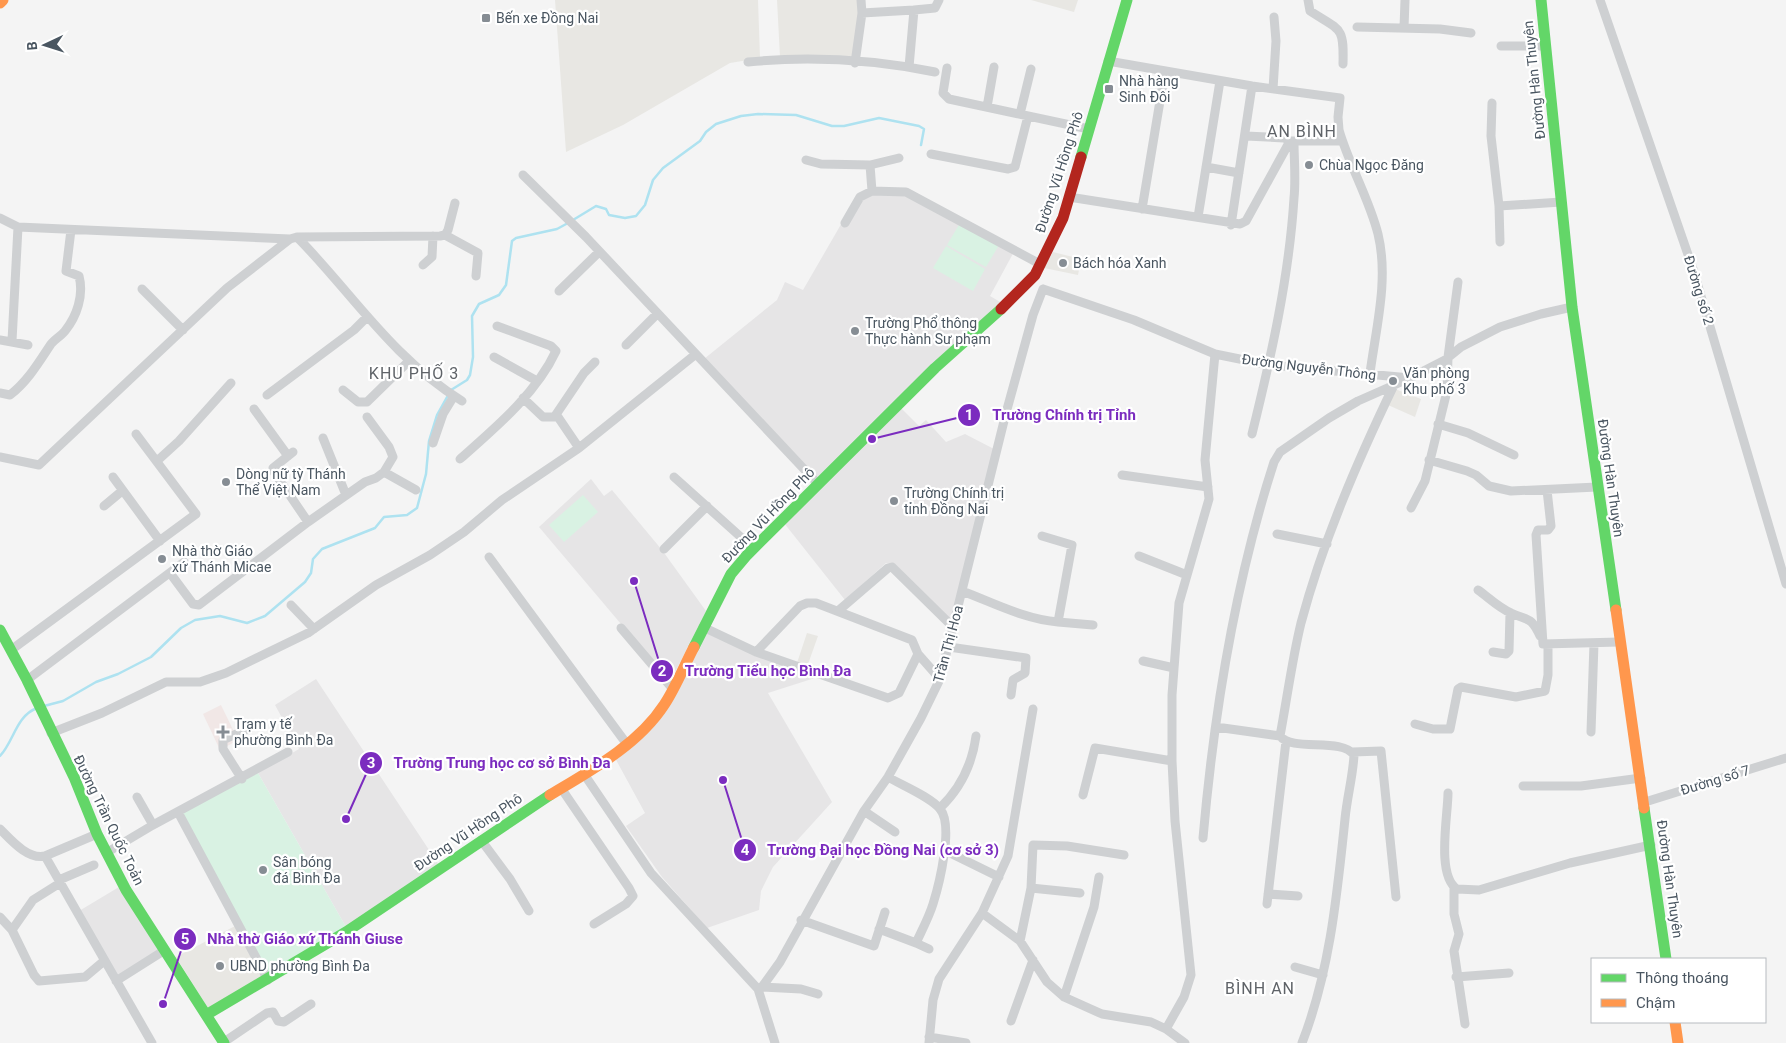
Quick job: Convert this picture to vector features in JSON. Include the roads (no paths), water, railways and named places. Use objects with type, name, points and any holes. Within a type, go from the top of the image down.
[{"type":"street","points":[[0,3],[3,0]]},
{"type":"street","points":[[855,63],[862,12],[861,0]]},
{"type":"street","points":[[862,12],[935,8],[939,0]]},
{"type":"street","name":"Đường Vũ Hồng Phô","points":[[206,1015],[268,980],[391,903],[481,840],[584,774],[626,743],[654,719],[731,574],[753,548],[935,368],[1000,310],[1035,275],[1058,230],[1127,0]]},
{"type":"street","points":[[1308,0],[1310,11],[1342,32],[1344,39],[1343,64]]},
{"type":"street","points":[[1404,0],[1404,28]]},
{"type":"street","name":"Đường Hàn Thuyên","points":[[1541,0],[1572,307],[1619,642],[1645,802],[1666,958]]},
{"type":"street","name":"Đường số 2","points":[[1600,0],[1693,269],[1786,584]]},
{"type":"street","points":[[909,67],[914,10]]},
{"type":"street","points":[[1274,17],[1276,42],[1274,89]]},
{"type":"street","points":[[1357,27],[1440,29],[1471,33]]},
{"type":"street","points":[[1502,46],[1546,46]]},
{"type":"street","points":[[748,62],[802,60],[909,67],[935,72]]},
{"type":"street","points":[[1108,61],[1220,81],[1340,98],[1338,117],[1342,141],[1378,234],[1382,266],[1382,288],[1370,373]]},
{"type":"street","points":[[987,107],[994,67]]},
{"type":"street","points":[[946,68],[943,93],[946,98],[1089,129]]},
{"type":"street","points":[[931,154],[1008,169],[1015,167],[1031,69]]},
{"type":"street","points":[[1142,208],[1165,71]]},
{"type":"street","points":[[1198,217],[1220,81]]},
{"type":"street","points":[[1231,224],[1246,136],[1252,86]]},
{"type":"street","points":[[1492,103],[1491,136],[1499,206],[1500,242]]},
{"type":"street","points":[[1246,136],[1284,138],[1292,141],[1342,141]]},
{"type":"street","points":[[1069,197],[1240,224],[1246,221],[1292,141]]},
{"type":"street","points":[[1252,434],[1269,365],[1286,267],[1294,198],[1292,141]]},
{"type":"street","points":[[806,160],[821,164],[870,165],[899,158]]},
{"type":"street","points":[[870,165],[872,191]]},
{"type":"street","points":[[1206,167],[1239,173]]},
{"type":"street","points":[[524,175],[571,222],[818,484]]},
{"type":"street","points":[[844,223],[860,196],[872,191],[906,192],[1040,264]]},
{"type":"street","points":[[1499,206],[1561,202]]},
{"type":"street","points":[[445,235],[455,203]]},
{"type":"street","points":[[0,218],[18,227],[71,230],[293,238],[445,235],[478,253],[476,276]]},
{"type":"street","points":[[12,341],[18,227]]},
{"type":"street","points":[[0,394],[10,395],[17,390],[39,364],[52,343],[72,322],[80,302],[80,282],[79,276],[66,271],[71,230]]},
{"type":"street","points":[[423,265],[432,257],[433,236]]},
{"type":"street","points":[[293,238],[390,344],[444,389],[462,401]]},
{"type":"street","points":[[0,457],[39,465],[228,288],[293,238]]},
{"type":"street","points":[[559,291],[599,252]]},
{"type":"street","points":[[1035,275],[1043,289]]},
{"type":"street","points":[[1411,508],[1425,481],[1447,391],[1448,357],[1458,282]]},
{"type":"street","points":[[142,289],[183,330]]},
{"type":"street","name":"Đường Nguyễn Thông","points":[[1043,289],[1134,320],[1215,354],[1269,365],[1410,378]]},
{"type":"street","name":"Trần Thị Hoa","points":[[760,988],[780,962],[801,920],[864,811],[888,777],[940,679],[1008,406],[1033,315],[1043,289]]},
{"type":"street","points":[[1203,838],[1207,785],[1239,593],[1274,462],[1280,452],[1329,418],[1358,401],[1410,378],[1448,357],[1461,347],[1500,327],[1540,314],[1572,307]]},
{"type":"street","points":[[626,345],[657,314]]},
{"type":"street","points":[[267,395],[354,330],[367,317]]},
{"type":"street","points":[[460,459],[487,436],[523,398],[550,364],[555,349],[497,326]]},
{"type":"street","points":[[0,340],[28,345]]},
{"type":"street","points":[[51,733],[102,713],[166,682],[200,682],[226,673],[314,628],[376,585],[430,555],[464,532],[502,500],[579,448],[696,354]]},
{"type":"street","points":[[1166,1029],[1184,997],[1191,975],[1175,822],[1172,761],[1174,668],[1179,603],[1202,529],[1209,499],[1205,460],[1215,354]]},
{"type":"street","points":[[494,357],[537,381]]},
{"type":"street","points":[[343,390],[358,402],[367,402],[409,361]]},
{"type":"street","points":[[555,416],[584,373],[595,362]]},
{"type":"street","points":[[157,461],[179,441],[231,382]]},
{"type":"street","points":[[1267,904],[1283,738],[1301,625],[1327,544],[1358,460],[1394,385]]},
{"type":"street","points":[[433,444],[443,414],[454,396]]},
{"type":"street","points":[[523,398],[543,418],[555,416],[560,419],[579,448]]},
{"type":"street","points":[[254,409],[290,454],[274,468],[274,472],[308,522]]},
{"type":"street","points":[[170,573],[194,604],[199,605],[308,522],[364,482],[376,478],[384,472],[393,457],[389,447],[367,417]]},
{"type":"street","points":[[1438,424],[1468,433],[1514,455]]},
{"type":"street","points":[[11,650],[196,514],[136,434]]},
{"type":"street","points":[[323,438],[346,495]]},
{"type":"street","points":[[1429,460],[1467,471],[1480,478],[1488,486],[1498,489],[1511,491],[1597,487]]},
{"type":"street","points":[[384,472],[416,490]]},
{"type":"street","points":[[1122,475],[1208,487]]},
{"type":"street","points":[[113,477],[160,541]]},
{"type":"street","points":[[674,477],[753,548]]},
{"type":"street","points":[[1415,724],[1433,729],[1450,729],[1458,690],[1461,687],[1516,696],[1544,691],[1548,674],[1536,535],[1538,530],[1548,530],[1550,526],[1547,490]]},
{"type":"street","points":[[104,506],[122,491]]},
{"type":"street","points":[[664,549],[707,506]]},
{"type":"street","points":[[1277,534],[1327,544]]},
{"type":"street","points":[[1042,536],[1072,544],[1058,622]]},
{"type":"street","points":[[1139,556],[1187,575]]},
{"type":"street","points":[[489,557],[626,743]]},
{"type":"street","points":[[27,680],[184,562]]},
{"type":"street","points":[[838,612],[888,568],[892,567],[952,626]]},
{"type":"street","points":[[1478,590],[1510,613],[1527,618],[1534,623],[1545,644]]},
{"type":"street","points":[[962,592],[1012,609],[1027,617],[1093,625]]},
{"type":"street","points":[[756,652],[800,606],[807,603],[816,603],[912,640],[918,654],[940,679]]},
{"type":"street","points":[[291,605],[314,628]]},
{"type":"street","points":[[1493,652],[1506,654],[1509,651],[1510,613]]},
{"type":"street","points":[[703,627],[756,652],[888,698],[899,693],[918,654]]},
{"type":"street","points":[[621,628],[672,688]]},
{"type":"street","name":"Đường Trần Quốc Toản","points":[[0,630],[27,680],[51,733],[74,777],[97,834],[126,890],[224,1042]]},
{"type":"street","points":[[1545,644],[1619,642]]},
{"type":"street","points":[[1591,732],[1594,643]]},
{"type":"street","points":[[949,647],[1026,658],[1025,673],[1014,680],[1011,695]]},
{"type":"street","points":[[1143,661],[1174,668]]},
{"type":"street","points":[[966,1043],[929,1040],[933,1000],[939,979],[982,913],[1008,856],[1033,709]]},
{"type":"street","points":[[242,779],[222,743],[223,740],[258,724]]},
{"type":"street","points":[[1216,727],[1332,746],[1353,752],[1380,751],[1396,897]]},
{"type":"street","points":[[940,808],[962,783],[968,770],[976,736]]},
{"type":"street","points":[[1083,795],[1095,748],[1172,761]]},
{"type":"street","points":[[106,852],[153,825],[242,779],[288,752]]},
{"type":"street","points":[[1302,1043],[1313,1014],[1323,975],[1334,914],[1354,758],[1353,752]]},
{"type":"street","name":"Đường số 7","points":[[1645,802],[1786,758]]},
{"type":"street","points":[[584,774],[650,874],[760,988],[775,1043]]},
{"type":"street","points":[[888,777],[940,808],[944,821],[944,850],[933,904],[916,943]]},
{"type":"street","points":[[1523,786],[1581,786],[1641,778]]},
{"type":"street","points":[[561,788],[633,896],[626,904],[594,924]]},
{"type":"street","points":[[1448,793],[1444,863],[1454,888],[1454,914],[1459,934],[1454,951],[1456,977],[1462,999],[1465,1024]]},
{"type":"street","points":[[137,797],[153,825]]},
{"type":"street","points":[[864,811],[895,832]]},
{"type":"street","points":[[178,812],[268,980]]},
{"type":"street","points":[[0,829],[14,843],[27,852],[40,857],[97,834]]},
{"type":"street","points":[[481,840],[510,880],[529,911]]},
{"type":"street","points":[[1020,941],[1031,888],[1031,849],[1034,844],[1067,846],[1124,855]]},
{"type":"street","points":[[1454,888],[1479,890],[1570,863],[1651,845]]},
{"type":"street","points":[[944,850],[998,877]]},
{"type":"street","points":[[45,856],[152,1043]]},
{"type":"street","points":[[12,930],[33,900],[60,882],[94,865]]},
{"type":"street","points":[[1064,997],[1094,907],[1099,877]]},
{"type":"street","points":[[1031,888],[1080,893]]},
{"type":"street","points":[[1268,894],[1298,896]]},
{"type":"street","points":[[801,920],[874,946],[885,912]]},
{"type":"street","points":[[982,913],[1020,941],[1055,991],[1064,997],[1102,1014],[1151,1022],[1166,1029],[1181,1042]]},
{"type":"street","points":[[0,917],[12,930],[39,981],[85,978],[104,961]]},
{"type":"street","points":[[879,929],[930,949]]},
{"type":"street","points":[[116,981],[165,950]]},
{"type":"street","points":[[1011,1021],[1032,960]]},
{"type":"street","points":[[1295,967],[1323,975]]},
{"type":"street","points":[[1456,977],[1509,973]]},
{"type":"street","points":[[760,988],[801,988],[818,994]]},
{"type":"street","points":[[224,1042],[267,1013],[273,1012],[278,1021],[284,1022],[311,1004]]},
{"type":"street","points":[[1675,1023],[1678,1043]]},
{"type":"waterway","points":[[573,220],[596,206],[606,209],[609,215],[625,218],[636,216],[645,205],[653,180],[663,168],[700,141],[706,132],[716,124],[741,116],[758,114],[796,115],[832,126],[844,126],[879,118],[919,126],[924,129],[921,145]]},
{"type":"waterway","points":[[44,706],[63,701],[96,682],[118,674],[151,657],[181,628],[195,620],[220,616],[247,623],[265,616],[305,582],[311,573],[313,559],[322,549],[375,528],[384,517],[407,515],[417,508],[426,474],[429,441],[437,415],[451,390],[467,380],[470,375],[473,357],[472,316],[479,304],[499,295],[506,285],[512,241],[516,238],[557,229],[568,223]]},
{"type":"waterway","points":[[0,756],[24,717],[37,708]]},
{"type":"place","name":"Bến xe Đồng Nai","points":[[486,18]]},
{"type":"place","name":"Nhà hàng Sinh Đôi","points":[[1109,89]]},
{"type":"place","name":"Chùa Ngọc Đăng","points":[[1309,165]]},
{"type":"place","name":"Bách hóa Xanh","points":[[1063,263]]},
{"type":"place","name":"Trường Phổ thông Thực hành Sư phạm","points":[[855,331]]},
{"type":"place","name":"Văn phòng Khu phố 3","points":[[1393,381]]},
{"type":"place","name":"Trường Chính trị Tỉnh","points":[[872,439]]},
{"type":"place","name":"Dòng nữ tỳ Thánh Thể Việt Nam","points":[[226,482]]},
{"type":"place","name":"Trường Chính trị tỉnh Đồng Nai","points":[[894,501]]},
{"type":"place","name":"Nhà thờ Giáo xứ Thánh Micae","points":[[162,559]]},
{"type":"place","name":"Trường Tiểu học Bình Đa","points":[[634,581]]},
{"type":"place","name":"Trạm y tế phường Bình Đa","points":[[223,732]]},
{"type":"place","name":"Trường Đại học Đồng Nai (cơ sở 3)","points":[[723,780]]},
{"type":"place","name":"Trường Trung học cơ sở Bình Đa","points":[[346,819]]},
{"type":"place","name":"Sân bóng đá Bình Đa","points":[[263,870]]},
{"type":"place","name":"UBND phường Bình Đa","points":[[220,966]]},
{"type":"place","name":"Nhà thờ Giáo xứ Thánh Giuse","points":[[163,1004]]},
{"type":"district","name":"AN BÌNH","points":[[1302,131]]},
{"type":"district","name":"KHU PHỐ 3","points":[[414,373]]},
{"type":"district","name":"BÌNH AN","points":[[1260,988]]}]
